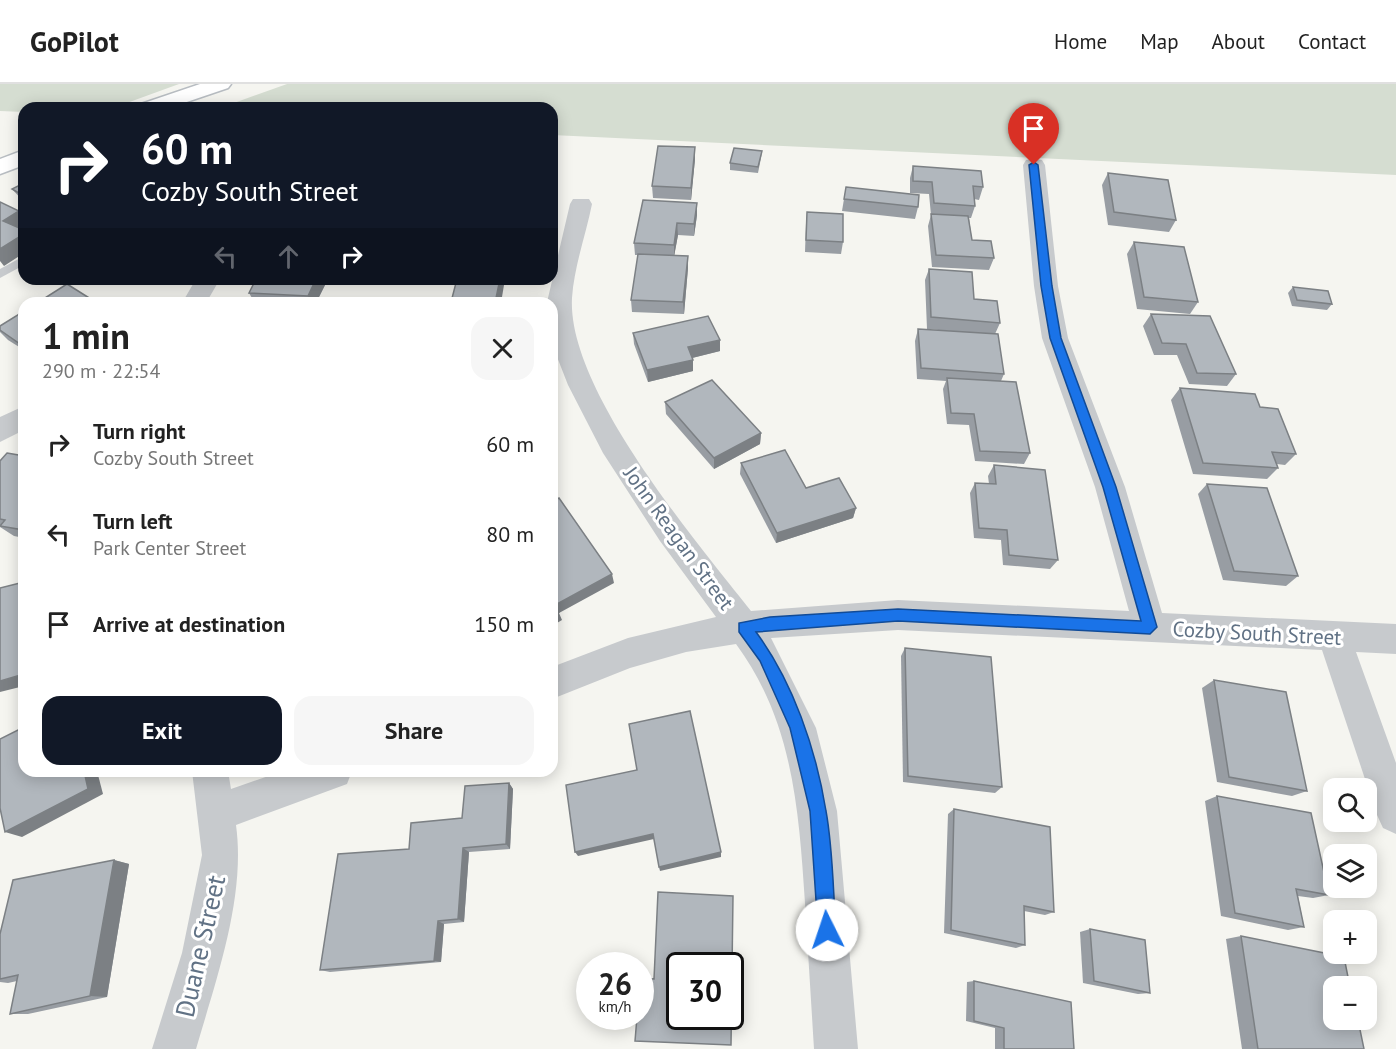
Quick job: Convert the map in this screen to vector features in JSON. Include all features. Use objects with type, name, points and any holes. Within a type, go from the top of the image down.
[{"type":"main road","points":[[166,102],[221,84]]},
{"type":"main road","points":[[0,167],[18,160]]},
{"type":"street","points":[[1034,165],[1046,286],[1055,338],[1110,487],[1150,627]]},
{"type":"street","name":"John Reagan Street","points":[[581,204],[560,298],[563,339],[582,385],[617,453],[671,532],[765,656],[798,728],[818,811],[836,1049]]},
{"type":"street","points":[[0,431],[18,420]]},
{"type":"street","name":"Cozby South Street","points":[[558,681],[628,653],[686,637],[770,623],[898,615],[1396,639]]},
{"type":"street","points":[[1334,636],[1396,815]]},
{"type":"street","name":"Duane Street","points":[[174,1049],[204,953],[220,855],[217,813],[211,777]]},
{"type":"street","points":[[217,813],[317,777]]},
{"type":"lane","points":[[0,274],[18,264]]},
{"type":"shaded area","points":[[0,84],[179,84],[130,102],[18,102],[18,112],[0,111]]},
{"type":"shaded area","points":[[287,84],[1396,84],[1396,175],[558,135],[558,102],[237,102]]},
{"type":"building","points":[[658,146],[695,147],[691,188],[652,186]]},
{"type":"building","points":[[734,148],[762,151],[758,167],[730,163]]},
{"type":"building","points":[[913,166],[981,171],[983,187],[973,186],[975,206],[934,203],[932,182],[913,181]]},
{"type":"building","points":[[1108,173],[1168,180],[1176,220],[1114,212]]},
{"type":"building","points":[[846,187],[919,195],[918,207],[844,199]]},
{"type":"building","points":[[643,200],[697,203],[694,224],[677,223],[674,245],[634,243]]},
{"type":"building","points":[[0,202],[18,211],[3,221],[18,227],[18,238],[0,249]]},
{"type":"building","points":[[807,212],[843,214],[843,242],[806,240]]},
{"type":"building","points":[[931,214],[968,216],[972,240],[991,241],[994,258],[936,255]]},
{"type":"building","points":[[1134,242],[1184,247],[1198,302],[1144,297]]},
{"type":"building","points":[[638,254],[688,256],[683,302],[631,300]]},
{"type":"building","points":[[929,269],[972,272],[974,299],[997,301],[1000,323],[931,317]]},
{"type":"building","points":[[69,285],[88,297],[46,297]]},
{"type":"building","points":[[253,285],[313,285],[308,296],[249,293]]},
{"type":"building","points":[[455,285],[499,285],[496,297],[452,297]]},
{"type":"building","points":[[1293,287],[1328,291],[1332,304],[1297,300]]},
{"type":"building","points":[[1151,314],[1210,316],[1236,374],[1197,373],[1186,344],[1162,343]]},
{"type":"building","points":[[18,315],[18,343],[0,330],[0,326]]},
{"type":"building","points":[[708,316],[720,340],[688,347],[693,360],[647,370],[633,333]]},
{"type":"building","points":[[918,329],[998,334],[1004,374],[921,368]]},
{"type":"building","points":[[947,378],[1016,382],[1030,453],[980,451],[974,414],[951,413]]},
{"type":"building","points":[[712,380],[761,433],[714,458],[665,402]]},
{"type":"building","points":[[1180,388],[1255,394],[1260,407],[1278,409],[1296,454],[1272,452],[1278,468],[1203,463]]},
{"type":"building","points":[[785,450],[806,488],[839,478],[856,508],[777,533],[741,463]]},
{"type":"building","points":[[7,453],[18,455],[18,529],[0,526],[5,520],[0,519],[0,461]]},
{"type":"building","points":[[994,465],[1045,470],[1058,560],[1009,555],[1007,530],[979,528],[975,483],[996,484]]},
{"type":"building","points":[[1207,484],[1267,488],[1298,576],[1234,571]]},
{"type":"building","points":[[558,499],[612,574],[558,603]]},
{"type":"building","points":[[18,584],[18,676],[0,681],[0,588]]},
{"type":"building","points":[[905,648],[991,657],[1002,787],[908,776]]},
{"type":"building","points":[[1214,680],[1286,692],[1307,791],[1229,777]]},
{"type":"building","points":[[690,711],[721,852],[659,867],[653,834],[575,852],[566,785],[637,770],[629,724]]},
{"type":"building","points":[[18,730],[18,777],[85,777],[88,789],[5,832],[0,808],[0,739]]},
{"type":"building","points":[[509,783],[506,844],[463,848],[458,919],[438,921],[434,961],[320,970],[338,854],[409,849],[411,823],[462,818],[465,786]]},
{"type":"building","points":[[1217,796],[1311,813],[1323,868],[1323,894],[1296,889],[1304,927],[1235,913]]},
{"type":"building","points":[[954,809],[1050,827],[1054,912],[1024,906],[1025,945],[951,930]]},
{"type":"building","points":[[114,860],[90,996],[10,1014],[18,975],[0,979],[0,934],[13,880]]},
{"type":"building","points":[[658,892],[733,896],[732,952],[666,952],[666,1030],[731,1030],[731,1045],[635,1041],[636,1030],[654,1030]]},
{"type":"building","points":[[1090,929],[1145,940],[1150,993],[1094,981]]},
{"type":"building","points":[[1241,936],[1323,953],[1323,964],[1345,964],[1348,976],[1323,976],[1323,1030],[1360,1030],[1364,1049],[1258,1049]]},
{"type":"building","points":[[974,981],[1071,1002],[1074,1049],[1004,1049],[1004,1028],[974,1021]]},
{"type":"route","points":[[827,930],[818,811],[798,728],[765,656],[744,628],[770,623],[898,615],[1150,627],[1110,487],[1055,338],[1046,286],[1034,165]]}]
